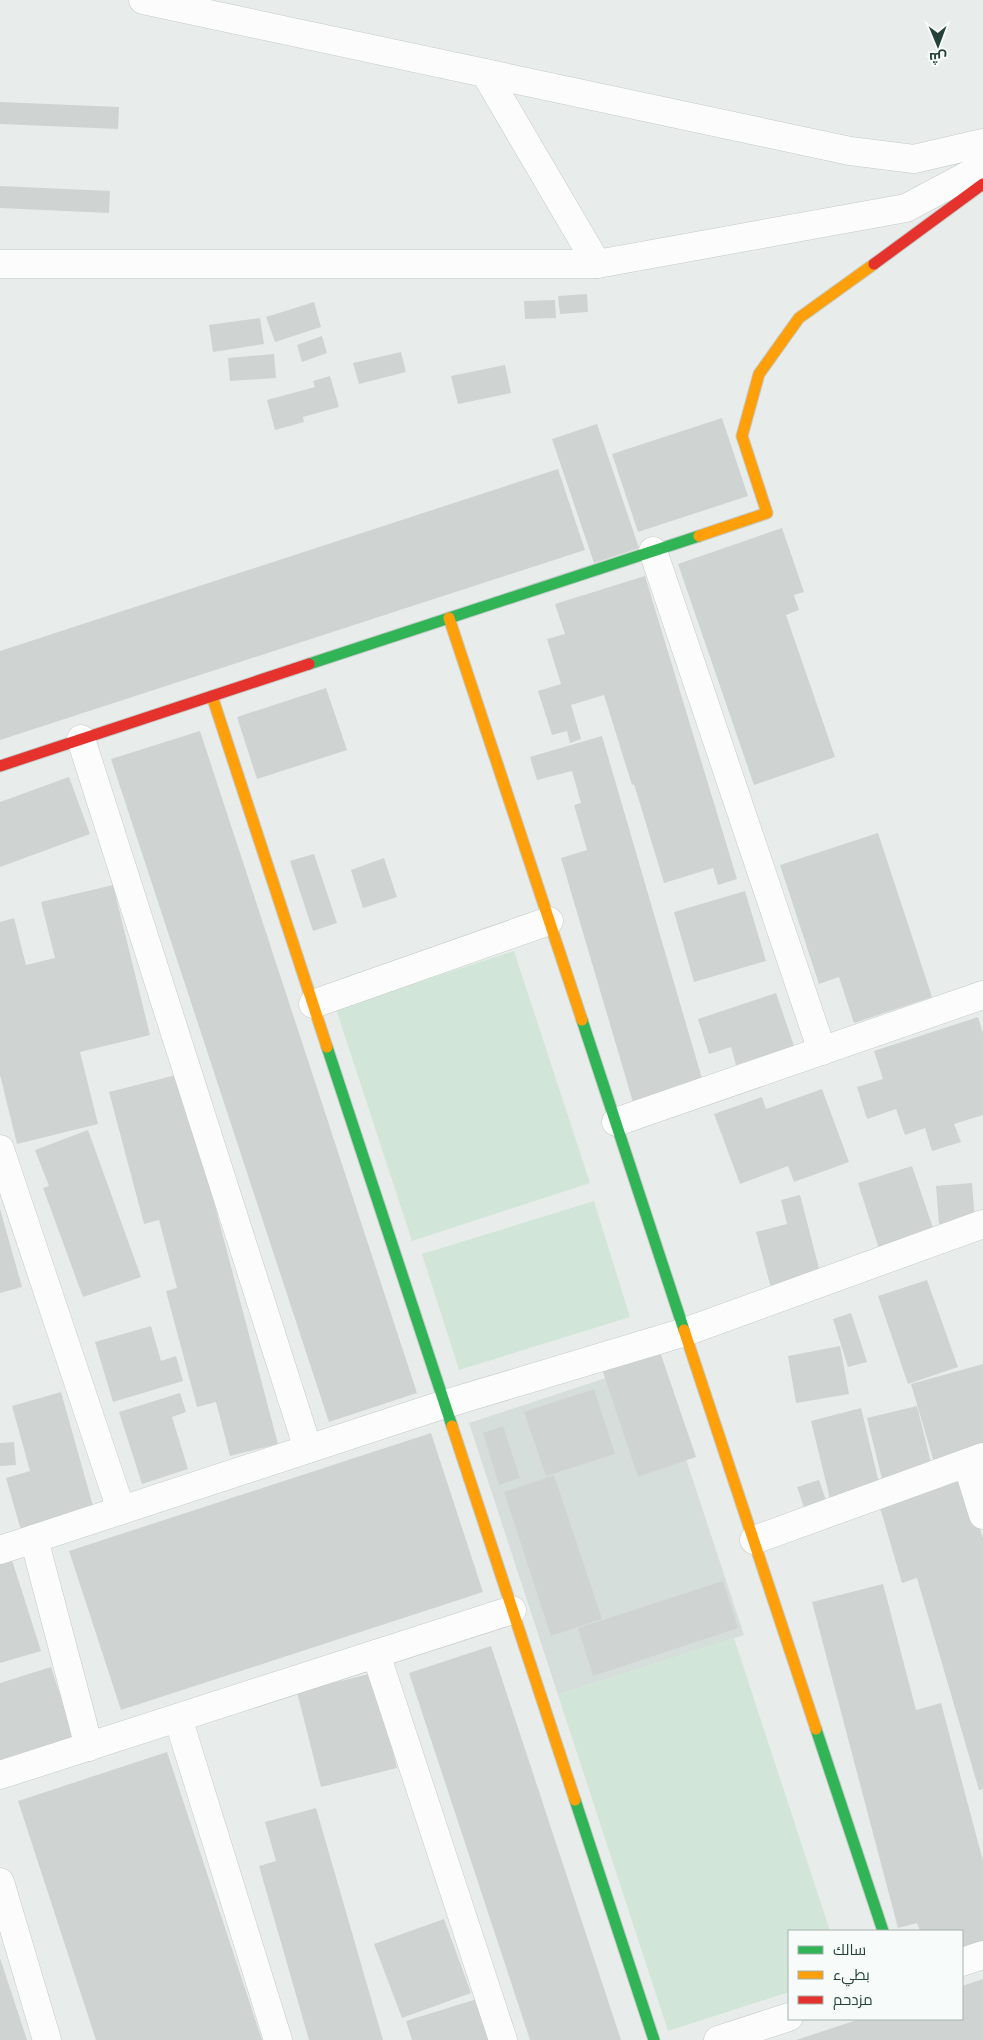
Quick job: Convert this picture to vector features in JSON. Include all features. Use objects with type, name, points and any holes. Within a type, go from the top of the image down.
[{"type":"street","points":[[143,0],[850,151],[914,159],[983,143]]},
{"type":"street","points":[[485,73],[597,264]]},
{"type":"street","points":[[0,766],[767,513],[742,436],[759,374],[799,318],[983,167]]},
{"type":"street","points":[[0,264],[597,264],[906,208],[947,198],[983,184]]},
{"type":"street","points":[[653,551],[822,1051]]},
{"type":"street","points":[[449,618],[883,1930]]},
{"type":"street","points":[[212,696],[654,2040]]},
{"type":"street","points":[[81,739],[308,1449]]},
{"type":"street","points":[[313,1004],[550,921]]},
{"type":"street","points":[[616,1122],[983,995]]},
{"type":"street","points":[[0,1150],[121,1510]]},
{"type":"street","points":[[0,1550],[445,1404],[685,1332],[983,1224]]},
{"type":"street","points":[[754,1540],[975,1460],[983,1515]]},
{"type":"street","points":[[34,1539],[89,1747]]},
{"type":"street","points":[[0,1775],[512,1610]]},
{"type":"street","points":[[376,1654],[503,2040]]},
{"type":"street","points":[[178,1718],[278,2040]]},
{"type":"street","points":[[0,1882],[47,2040]]},
{"type":"street","points":[[963,1962],[983,1955]]},
{"type":"street","points":[[718,2040],[788,2017]]},
{"type":"shaded area","points":[[654,1362],[744,1635],[558,1695],[469,1423]]},
{"type":"green space","points":[[514,951],[590,1183],[412,1241],[336,1009]]},
{"type":"green space","points":[[594,1201],[630,1317],[459,1370],[422,1254]]},
{"type":"green space","points":[[734,1638],[830,1930],[788,1930],[788,1992],[668,2031],[558,1695]]},
{"type":"building","points":[[0,102],[119,107],[118,129],[0,124]]},
{"type":"building","points":[[0,186],[110,191],[109,213],[0,208]]},
{"type":"building","points":[[587,294],[588,312],[560,314],[558,296]]},
{"type":"building","points":[[555,300],[556,318],[525,319],[524,301]]},
{"type":"building","points":[[314,302],[321,327],[275,342],[266,317]]},
{"type":"building","points":[[260,318],[264,344],[213,352],[209,325]]},
{"type":"building","points":[[322,336],[327,353],[302,362],[297,345]]},
{"type":"building","points":[[401,352],[406,372],[359,384],[353,363]]},
{"type":"building","points":[[274,354],[276,378],[230,381],[228,358]]},
{"type":"building","points":[[505,365],[511,393],[458,404],[451,376]]},
{"type":"building","points":[[330,376],[339,407],[303,417],[304,422],[275,430],[267,400],[315,387],[313,381]]},
{"type":"building","points":[[722,418],[748,496],[638,532],[612,454]]},
{"type":"building","points":[[597,424],[639,548],[594,563],[552,439]]},
{"type":"building","points":[[558,469],[585,550],[0,740],[0,651]]},
{"type":"building","points":[[782,528],[804,592],[794,595],[799,610],[786,615],[835,757],[754,785],[678,564]]},
{"type":"building","points":[[645,576],[737,879],[718,885],[713,868],[664,883],[634,784],[632,785],[604,695],[571,705],[581,739],[570,743],[567,731],[552,735],[538,691],[561,684],[547,639],[565,634],[555,604]]},
{"type":"building","points":[[326,688],[347,750],[257,779],[237,717]]},
{"type":"building","points":[[200,731],[417,1393],[329,1422],[111,759]]},
{"type":"building","points":[[602,736],[705,1089],[635,1109],[561,858],[587,850],[574,805],[581,803],[572,771],[537,780],[530,757]]},
{"type":"building","points":[[69,777],[90,834],[0,867],[0,802]]},
{"type":"building","points":[[878,833],[932,997],[854,1023],[839,977],[819,984],[780,865]]},
{"type":"building","points":[[314,854],[337,923],[313,931],[290,861]]},
{"type":"building","points":[[384,858],[397,897],[363,908],[351,870]]},
{"type":"building","points":[[113,885],[150,1035],[80,1052],[98,1124],[17,1144],[0,1075],[0,922],[14,918],[26,965],[55,958],[41,902]]},
{"type":"building","points":[[745,891],[766,961],[694,982],[674,912]]},
{"type":"building","points":[[776,993],[794,1046],[736,1065],[731,1047],[709,1054],[698,1019]]},
{"type":"building","points":[[978,1017],[983,1033],[983,1115],[954,1124],[961,1142],[932,1151],[925,1128],[905,1135],[896,1109],[867,1119],[857,1087],[883,1079],[874,1051]]},
{"type":"building","points":[[180,1074],[278,1444],[230,1456],[216,1402],[197,1407],[166,1291],[177,1288],[159,1220],[144,1224],[109,1092]]},
{"type":"building","points":[[822,1089],[849,1162],[794,1182],[788,1166],[740,1184],[714,1114],[762,1097],[766,1109]]},
{"type":"building","points":[[88,1130],[141,1277],[83,1297],[43,1188],[49,1186],[35,1150]]},
{"type":"building","points":[[912,1166],[935,1234],[880,1252],[858,1183]]},
{"type":"building","points":[[972,1183],[975,1222],[939,1224],[936,1186]]},
{"type":"building","points":[[800,1195],[821,1276],[771,1288],[756,1232],[787,1224],[781,1200]]},
{"type":"building","points":[[0,1209],[22,1287],[0,1293]]},
{"type":"building","points":[[927,1280],[958,1367],[908,1384],[878,1296]]},
{"type":"building","points":[[851,1313],[867,1362],[848,1367],[833,1319]]},
{"type":"building","points":[[151,1326],[161,1361],[176,1356],[183,1381],[113,1402],[95,1342]]},
{"type":"building","points":[[658,1346],[696,1457],[638,1477],[601,1366]]},
{"type":"building","points":[[840,1346],[849,1394],[796,1403],[788,1356]]},
{"type":"building","points":[[983,1364],[983,1448],[934,1462],[911,1384]]},
{"type":"building","points":[[594,1389],[615,1454],[546,1476],[524,1412]]},
{"type":"building","points":[[61,1392],[95,1513],[22,1534],[6,1478],[30,1471],[12,1406]]},
{"type":"building","points":[[180,1393],[186,1412],[172,1417],[188,1469],[142,1484],[119,1412]]},
{"type":"building","points":[[917,1406],[932,1467],[882,1479],[867,1418]]},
{"type":"building","points":[[861,1408],[881,1491],[831,1503],[811,1421]]},
{"type":"building","points":[[503,1426],[520,1478],[499,1485],[483,1433]]},
{"type":"building","points":[[431,1433],[483,1592],[121,1710],[69,1551]]},
{"type":"building","points":[[14,1442],[16,1465],[0,1466],[0,1443]]},
{"type":"building","points":[[554,1475],[602,1619],[551,1636],[504,1492]]},
{"type":"building","points":[[965,1479],[983,1539],[983,1789],[979,1790],[917,1578],[902,1583],[879,1504]]},
{"type":"building","points":[[819,1480],[826,1500],[804,1507],[797,1487]]},
{"type":"building","points":[[11,1557],[41,1651],[0,1663],[0,1560]]},
{"type":"building","points":[[723,1581],[738,1628],[593,1676],[578,1628]]},
{"type":"building","points":[[883,1584],[916,1710],[941,1703],[983,1861],[983,1948],[963,1954],[963,1930],[920,1930],[917,1923],[898,1928],[812,1602]]},
{"type":"building","points":[[491,1646],[621,2040],[530,2040],[409,1673]]},
{"type":"building","points":[[51,1667],[75,1741],[0,1765],[0,1683]]},
{"type":"building","points":[[373,1673],[397,1768],[321,1787],[297,1692]]},
{"type":"building","points":[[167,1752],[262,2040],[96,2040],[18,1801]]},
{"type":"building","points":[[316,1808],[383,2040],[309,2040],[259,1866],[276,1861],[265,1822]]},
{"type":"building","points":[[444,1919],[471,1993],[402,2018],[374,1944]]},
{"type":"building","points":[[0,1958],[27,2040],[0,2040]]},
{"type":"building","points":[[983,1979],[983,2040],[796,2040],[857,2020],[963,2020],[963,1986]]},
{"type":"building","points":[[477,1999],[490,2040],[412,2040],[406,2021]]},
{"type":"traffic: fast","points":[[309,664],[699,536]]},
{"type":"traffic: fast","points":[[582,1020],[684,1330]]},
{"type":"traffic: fast","points":[[327,1047],[452,1426]]},
{"type":"traffic: fast","points":[[816,1729],[883,1930]]},
{"type":"traffic: fast","points":[[575,1800],[654,2040]]},
{"type":"traffic: slow","points":[[699,536],[767,513],[742,436],[759,374],[799,318],[874,264]]},
{"type":"traffic: slow","points":[[449,618],[582,1020]]},
{"type":"traffic: slow","points":[[212,696],[327,1047]]},
{"type":"traffic: slow","points":[[684,1330],[816,1729]]},
{"type":"traffic: slow","points":[[452,1426],[575,1800]]},
{"type":"traffic: jam","points":[[874,264],[983,184]]},
{"type":"traffic: jam","points":[[0,766],[309,664]]}]
